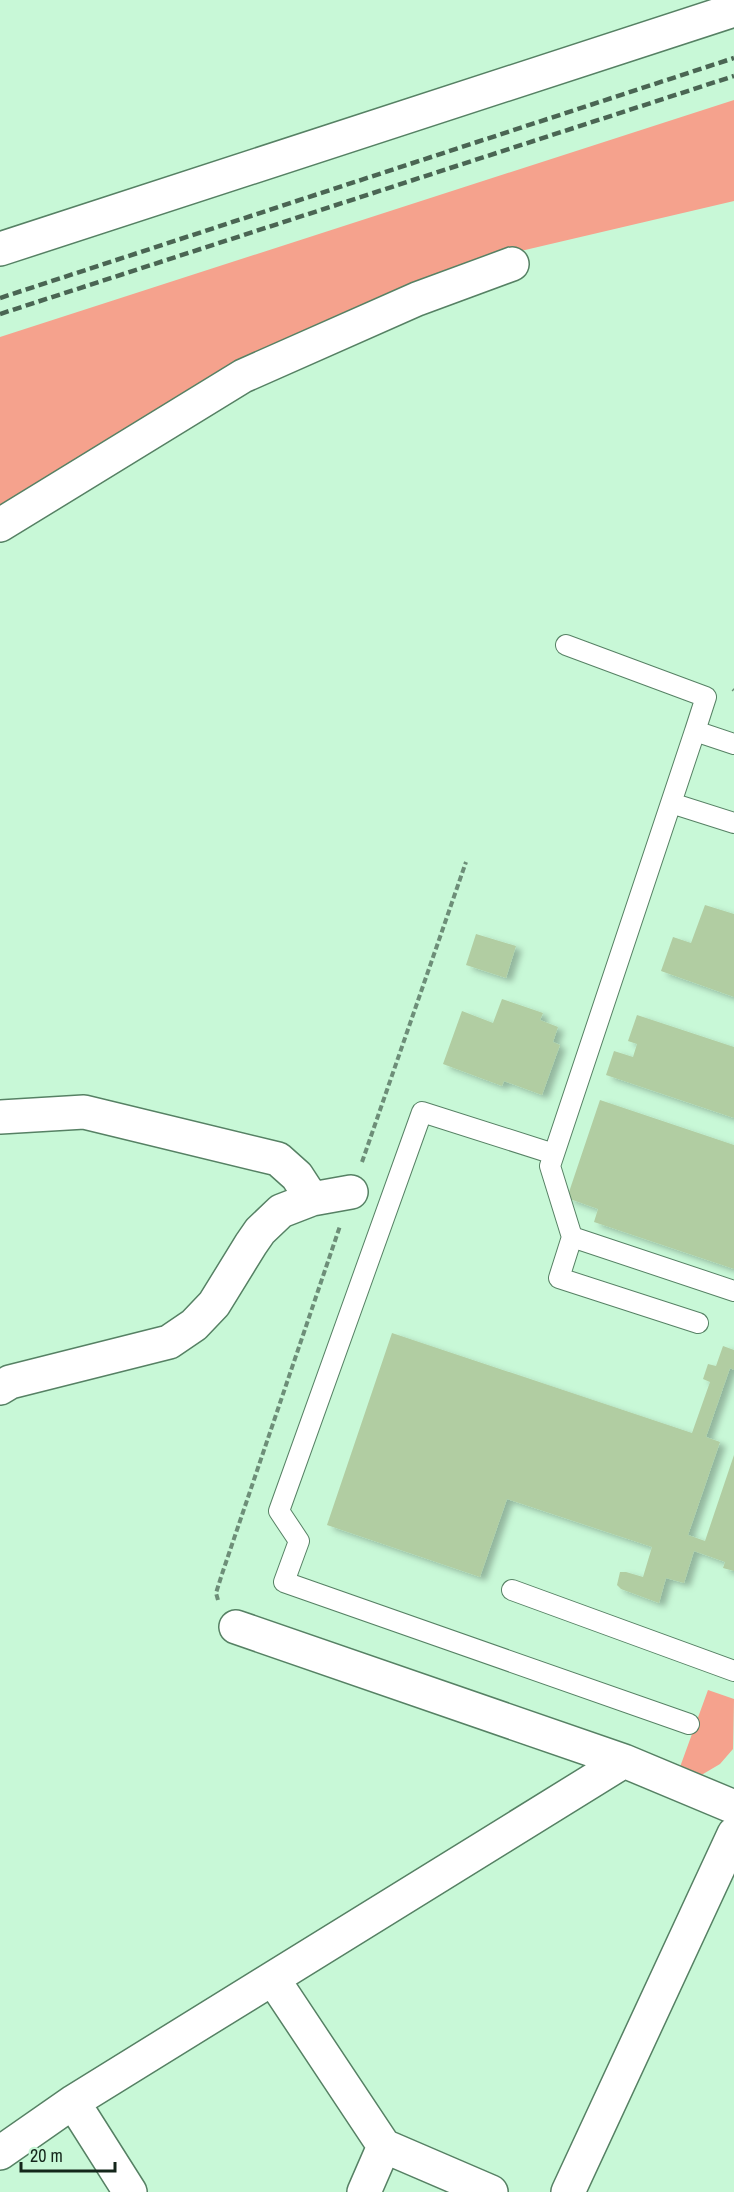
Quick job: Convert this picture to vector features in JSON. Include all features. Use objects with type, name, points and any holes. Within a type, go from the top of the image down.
[{"type":"street","points":[[0,249],[734,10]]},
{"type":"street","points":[[0,525],[243,376],[417,300],[512,264]]},
{"type":"street","points":[[0,1117],[84,1112],[278,1159],[297,1176],[312,1199]]},
{"type":"street","points":[[0,1388],[10,1383],[169,1342],[194,1325],[214,1305],[260,1231],[281,1211],[312,1199],[351,1192]]},
{"type":"street","points":[[236,1627],[624,1761],[734,1807]]},
{"type":"street","points":[[0,2153],[73,2102],[624,1761]]},
{"type":"street","points":[[568,2192],[734,1834]]},
{"type":"street","points":[[273,1979],[384,2146],[490,2192]]},
{"type":"street","points":[[73,2102],[130,2192]]},
{"type":"street","points":[[363,2192],[384,2146]]},
{"type":"lane","points":[[566,645],[706,697],[550,1166],[572,1238],[559,1278],[698,1323]]},
{"type":"lane","points":[[695,731],[734,744]]},
{"type":"lane","points":[[671,802],[734,823]]},
{"type":"lane","points":[[554,1154],[422,1112],[279,1511],[299,1541],[284,1582],[689,1724]]},
{"type":"lane","points":[[572,1238],[734,1291]]},
{"type":"lane","points":[[512,1590],[734,1671]]},
{"type":"path","points":[[236,1627],[222,1613],[216,1593],[351,1192],[466,862]]},
{"type":"shaded area","points":[[734,100],[734,201],[508,254],[0,514],[0,337]]},
{"type":"shaded area","points":[[708,1690],[734,1699],[733,1749],[720,1764],[698,1777],[680,1767]]},
{"type":"building","points":[[705,905],[734,914],[734,997],[661,971],[673,937],[691,943]]},
{"type":"building","points":[[476,934],[516,946],[506,978],[466,965]]},
{"type":"building","points":[[502,999],[543,1013],[540,1020],[558,1027],[553,1042],[560,1045],[542,1095],[504,1081],[502,1086],[443,1064],[462,1011],[493,1023]]},
{"type":"building","points":[[637,1015],[734,1047],[734,1118],[606,1075],[614,1051],[633,1057],[637,1044],[628,1041]]},
{"type":"building","points":[[600,1100],[734,1145],[734,1269],[594,1222],[598,1209],[567,1198]]},
{"type":"building","points":[[392,1333],[692,1433],[710,1382],[703,1379],[708,1364],[716,1366],[723,1346],[734,1350],[734,1370],[730,1368],[706,1437],[720,1442],[688,1535],[705,1541],[734,1455],[734,1571],[723,1568],[725,1562],[694,1551],[684,1583],[666,1578],[659,1603],[621,1589],[617,1585],[620,1572],[643,1577],[652,1547],[507,1499],[480,1577],[327,1525]]},
{"type":"railway","points":[[0,298],[734,58]]},
{"type":"railway","points":[[0,314],[734,76]]}]
